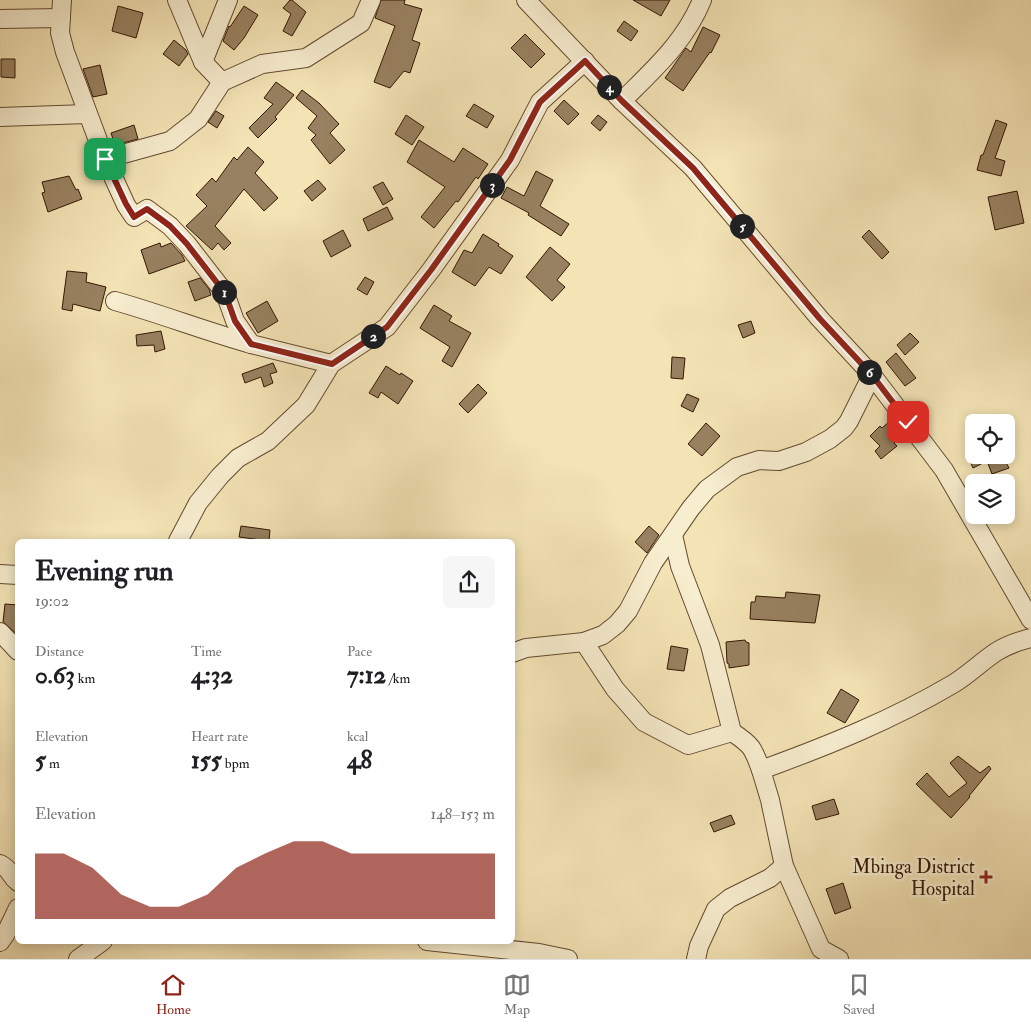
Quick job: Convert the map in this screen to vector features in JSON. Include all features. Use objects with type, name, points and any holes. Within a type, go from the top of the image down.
[{"type":"street","points":[[62,0],[60,32],[87,114],[126,204],[134,217],[147,209],[170,226],[187,244],[225,293],[235,321],[251,344]]},
{"type":"street","points":[[177,0],[203,62],[222,82]]},
{"type":"street","points":[[203,62],[228,0]]},
{"type":"street","points":[[105,159],[170,141],[198,119],[222,82],[262,64],[306,58],[361,23],[371,0]]},
{"type":"street","points":[[526,0],[622,101],[693,168],[820,319],[872,375],[944,470],[1031,620]]},
{"type":"street","points":[[622,101],[680,41],[698,11],[702,0]]},
{"type":"street","points":[[0,19],[61,18]]},
{"type":"street","points":[[179,539],[198,503],[220,476],[238,458],[268,441],[306,405],[332,364],[387,327],[431,270],[510,160],[540,102],[585,61]]},
{"type":"street","points":[[0,117],[87,114]]},
{"type":"street","points":[[115,301],[160,314],[205,331],[332,364]]},
{"type":"street","points":[[515,652],[526,648],[584,642],[603,635],[617,624],[628,611],[653,562],[707,488],[729,472],[750,462],[758,460],[779,461],[806,452],[830,439],[844,428],[872,375]]},
{"type":"street","points":[[673,535],[680,566],[710,645],[732,732],[747,742],[754,750],[761,770],[770,800],[784,866],[821,949],[839,959]]},
{"type":"street","points":[[0,574],[15,575]]},
{"type":"street","points":[[0,632],[15,648]]},
{"type":"street","points":[[761,770],[837,742],[893,716],[955,684],[996,652],[1014,643],[1031,638]]},
{"type":"street","points":[[584,642],[615,689],[644,722],[688,745],[732,732]]},
{"type":"street","points":[[0,864],[8,868],[15,880]]},
{"type":"street","points":[[696,959],[699,946],[711,917],[716,910],[730,898],[770,878],[784,866]]},
{"type":"street","points":[[6,937],[15,915]]},
{"type":"street","points":[[78,959],[99,944]]},
{"type":"street","points":[[455,944],[539,953],[568,959]]},
{"type":"building","points":[[290,0],[306,12],[292,36],[283,31],[291,14],[283,8]]},
{"type":"building","points":[[381,0],[405,0],[404,4],[422,9],[412,40],[420,43],[410,73],[404,71],[390,88],[374,82],[395,26],[375,18]]},
{"type":"building","points":[[633,0],[670,0],[661,16]]},
{"type":"building","points":[[118,6],[143,13],[136,38],[112,31]]},
{"type":"building","points":[[244,6],[258,15],[234,50],[223,41],[229,26]]},
{"type":"building","points":[[624,21],[638,31],[631,41],[617,31]]},
{"type":"building","points":[[703,27],[720,35],[711,53],[683,91],[665,78],[686,48],[691,52]]},
{"type":"building","points":[[525,34],[545,54],[531,68],[511,48]]},
{"type":"building","points":[[174,40],[188,54],[179,66],[163,54]]},
{"type":"building","points":[[1,59],[15,59],[15,78],[1,77]]},
{"type":"building","points":[[100,65],[107,94],[93,97],[83,69]]},
{"type":"building","points":[[276,82],[294,95],[275,117],[277,119],[258,138],[249,128],[273,104],[264,98]]},
{"type":"building","points":[[302,90],[319,103],[339,124],[330,133],[345,150],[330,164],[311,140],[316,135],[308,128],[317,116],[296,98]]},
{"type":"building","points":[[564,100],[579,114],[568,125],[554,111]]},
{"type":"building","points":[[474,104],[494,116],[487,128],[466,116]]},
{"type":"building","points":[[216,111],[224,116],[217,128],[208,122]]},
{"type":"building","points":[[406,115],[424,127],[412,145],[395,134]]},
{"type":"building","points":[[598,115],[607,122],[600,131],[591,123]]},
{"type":"building","points":[[996,120],[1007,124],[995,158],[1005,161],[1001,176],[977,170],[981,155],[983,155]]},
{"type":"building","points":[[134,125],[138,139],[115,145],[111,133]]},
{"type":"building","points":[[419,140],[454,162],[463,148],[488,164],[478,179],[476,177],[458,202],[456,201],[434,228],[421,217],[445,187],[407,162]]},
{"type":"building","points":[[248,147],[264,162],[255,173],[278,198],[264,211],[244,189],[215,226],[231,243],[224,250],[218,243],[212,250],[186,226],[207,206],[196,195],[212,178],[216,182],[234,157],[237,160]]},
{"type":"building","points":[[536,171],[553,180],[540,206],[569,224],[561,236],[528,215],[529,213],[501,198],[507,187],[524,196]]},
{"type":"building","points":[[69,176],[82,199],[48,212],[42,193],[45,192],[42,182]]},
{"type":"building","points":[[318,180],[326,189],[312,201],[304,191]]},
{"type":"building","points":[[383,182],[393,199],[383,205],[373,187]]},
{"type":"building","points":[[1017,191],[1024,223],[995,230],[988,197]]},
{"type":"building","points":[[387,207],[393,219],[368,231],[363,219]]},
{"type":"building","points":[[343,230],[351,246],[331,257],[323,241]]},
{"type":"building","points":[[869,230],[889,252],[882,259],[862,237]]},
{"type":"building","points":[[483,234],[513,256],[501,274],[489,267],[475,286],[452,272],[464,250],[472,253]]},
{"type":"building","points":[[160,243],[161,247],[171,243],[185,261],[149,274],[141,250]]},
{"type":"building","points":[[550,247],[570,264],[557,280],[565,287],[552,301],[526,277]]},
{"type":"building","points":[[67,271],[87,273],[86,282],[106,287],[100,311],[73,304],[72,311],[62,309]]},
{"type":"building","points":[[365,277],[374,282],[367,295],[357,289]]},
{"type":"building","points":[[200,278],[209,289],[211,295],[195,301],[188,282]]},
{"type":"building","points":[[267,301],[278,321],[258,333],[246,313]]},
{"type":"building","points":[[434,305],[452,316],[449,321],[471,333],[452,367],[442,361],[450,347],[420,328]]},
{"type":"building","points":[[751,321],[755,333],[743,338],[738,325]]},
{"type":"building","points":[[161,331],[165,349],[155,352],[154,345],[137,346],[136,335]]},
{"type":"building","points":[[910,333],[919,342],[905,355],[897,345]]},
{"type":"building","points":[[896,353],[916,378],[905,386],[886,362]]},
{"type":"building","points":[[672,357],[685,358],[683,379],[671,378]]},
{"type":"building","points":[[273,363],[277,372],[270,374],[273,383],[264,387],[261,377],[245,383],[242,374]]},
{"type":"building","points":[[386,366],[413,381],[398,404],[381,392],[378,398],[369,393]]},
{"type":"building","points":[[478,384],[487,393],[468,413],[459,404]]},
{"type":"building","points":[[687,394],[699,399],[693,412],[681,406]]},
{"type":"building","points":[[891,420],[904,434],[894,443],[897,446],[881,459],[875,451],[880,446],[870,436],[880,426],[882,428]]},
{"type":"building","points":[[706,423],[720,436],[702,456],[688,444]]},
{"type":"building","points":[[971,464],[981,464],[973,468]]},
{"type":"building","points":[[988,464],[1007,464],[1009,468],[992,474]]},
{"type":"building","points":[[241,526],[270,530],[269,539],[239,537]]},
{"type":"building","points":[[649,526],[659,535],[647,553],[635,542]]},
{"type":"building","points":[[786,592],[820,595],[815,623],[750,619],[751,602],[755,602],[756,596],[785,598]]},
{"type":"building","points":[[5,604],[15,605],[15,632],[3,622]]},
{"type":"building","points":[[745,640],[749,643],[749,665],[729,668],[726,642]]},
{"type":"building","points":[[671,646],[688,649],[684,671],[667,669]]},
{"type":"building","points":[[841,689],[859,700],[845,723],[827,713]]},
{"type":"building","points":[[958,756],[980,773],[989,766],[991,769],[951,818],[916,784],[927,773],[949,797],[967,783],[950,763]]},
{"type":"building","points":[[834,799],[839,814],[816,820],[812,806]]},
{"type":"building","points":[[731,815],[735,824],[714,832],[710,823]]},
{"type":"building","points":[[843,883],[851,908],[835,914],[826,889]]},
{"type":"place","name":"Mbinga District Hospital","points":[[986,877]]},
{"type":"route","points":[[105,159],[134,217],[147,209],[170,226],[187,244],[225,293],[235,321],[251,344],[281,353],[332,364],[387,327],[431,270],[510,160],[540,102],[585,61],[622,101],[693,168],[820,319],[872,375],[908,422]]}]
